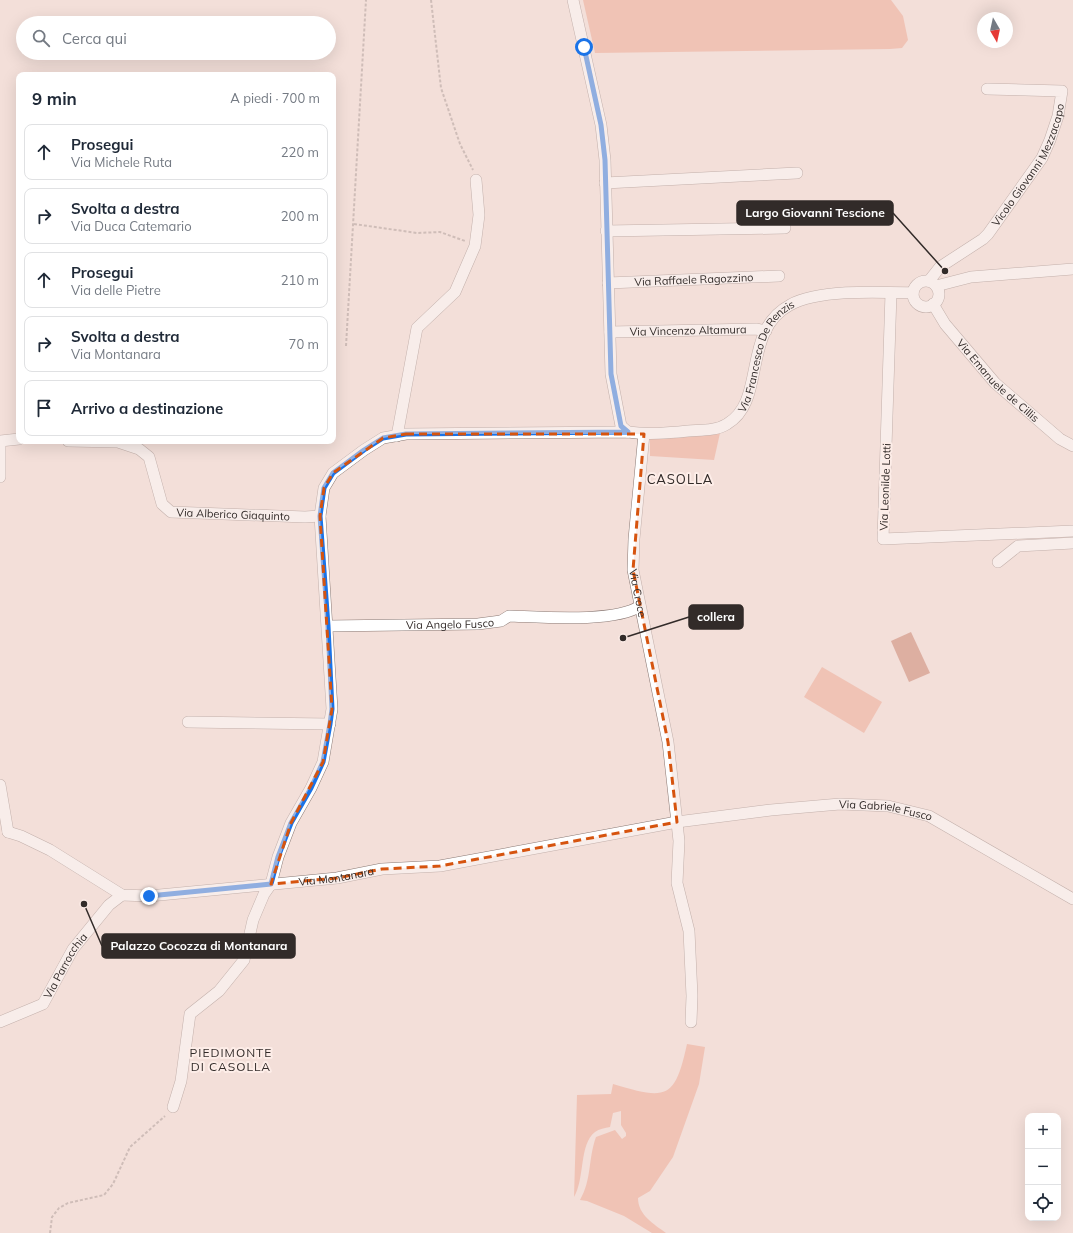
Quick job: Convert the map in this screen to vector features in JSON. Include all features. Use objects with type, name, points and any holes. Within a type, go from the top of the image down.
[{"type":"street","points":[[573,0],[601,125],[605,183],[611,374],[621,426],[628,432]]},
{"type":"street","name":"Vicolo Giovanni Mezzacapo","points":[[933,284],[940,267],[983,239],[988,234],[1042,158],[1052,134],[1062,91],[987,89]]},
{"type":"street","points":[[605,183],[797,173]]},
{"type":"street","points":[[397,436],[417,328],[455,292],[476,246],[479,215],[476,180]]},
{"type":"street","points":[[606,231],[785,228]]},
{"type":"street","points":[[933,284],[938,298],[933,304],[921,306],[915,301],[913,293],[919,283],[933,284],[971,277],[1073,269]]},
{"type":"street","name":"Via Raffaele Ragozzino","points":[[608,283],[779,276]]},
{"type":"street","name":"Via Leonilde Lotti","points":[[891,293],[883,539],[1073,530]]},
{"type":"street","name":"Via Francesco De Renzis","points":[[172,1107],[181,1081],[190,1014],[219,991],[244,960],[253,920],[264,894],[271,884],[278,857],[291,823],[311,788],[323,762],[332,709],[320,516],[324,488],[333,473],[383,438],[406,434],[628,432],[644,434],[714,429],[726,425],[736,418],[745,406],[759,345],[770,321],[789,305],[805,299],[842,294],[913,293]]},
{"type":"street","name":"Via Emanuele de Cillis","points":[[933,304],[946,324],[995,383],[1060,439],[1073,446]]},
{"type":"street","name":"Via Vincenzo Altamura","points":[[610,332],[756,329],[766,331]]},
{"type":"street","name":"Via Croce","points":[[644,434],[634,539],[634,570],[668,742],[679,841],[677,883],[689,931],[692,996],[691,1022]]},
{"type":"street","points":[[0,441],[16,438]]},
{"type":"street","name":"Via Alberico Giaquinto","points":[[124,444],[139,449],[149,457],[162,504],[171,512],[305,517],[320,516]]},
{"type":"street","points":[[0,446],[0,477]]},
{"type":"street","points":[[998,562],[1018,546],[1073,543]]},
{"type":"street","name":"Via Angelo Fusco","points":[[328,626],[478,624],[501,621],[509,616],[567,618],[606,617],[640,606]]},
{"type":"street","points":[[188,722],[330,724]]},
{"type":"street","points":[[0,785],[4,833]]},
{"type":"street","name":"Via Gabriele Fusco","points":[[677,822],[824,805],[888,806],[929,816],[1073,899]]},
{"type":"street","name":"Via Montanara","points":[[4,833],[22,836],[50,850],[122,895],[149,896],[337,878],[382,869],[440,866],[677,822]]},
{"type":"street","name":"Via Parrocchia","points":[[0,1022],[43,1004],[73,949],[109,905],[122,895]]},
{"type":"path","points":[[346,346],[366,0]]},
{"type":"path","points":[[432,0],[441,88],[460,144],[476,180]]},
{"type":"path","points":[[354,224],[417,233],[440,232],[476,246]]},
{"type":"path","points":[[50,1233],[52,1217],[59,1208],[68,1204],[104,1195],[113,1184],[130,1147],[164,1117],[172,1107]]},
{"type":"highlighted area","points":[[406,434],[644,434],[633,570],[668,742],[677,822],[440,866],[382,869],[337,878],[271,884],[291,823],[323,762],[332,709],[320,516],[324,488],[333,473],[383,438]]},
{"type":"shaded area","points":[[583,0],[891,0],[903,16],[908,40],[902,48],[890,49],[595,53]]},
{"type":"shaded area","points":[[720,433],[714,460],[650,456],[650,439]]},
{"type":"shaded area","points":[[911,632],[930,673],[909,682],[891,641]]},
{"type":"shaded area","points":[[822,667],[882,702],[864,733],[804,697]]},
{"type":"shaded area","points":[[687,1044],[705,1047],[699,1084],[673,1157],[650,1191],[638,1198],[644,1214],[666,1233],[652,1233],[624,1216],[587,1201],[580,1200],[588,1177],[596,1137],[615,1130],[622,1139],[626,1136],[626,1133],[621,1125],[621,1111],[613,1113],[610,1127],[595,1132],[590,1138],[584,1153],[580,1181],[574,1197],[577,1095],[611,1094],[613,1084],[645,1092],[657,1093],[665,1091],[672,1085],[678,1076]]},
{"type":"place","name":"Largo Giovanni Tescione","points":[[945,271]]},
{"type":"place","name":"collera","points":[[623,638]]},
{"type":"place","name":"Palazzo Cocozza di Montanara","points":[[84,904]]},
{"type":"district","name":"CASOLLA","points":[[680,479]]},
{"type":"district","name":"PIEDIMONTE DI CASOLLA","points":[[231,1059]]},
{"type":"route","points":[[149,896],[271,884],[278,857],[291,823],[311,788],[323,762],[330,724],[332,709],[322,527],[320,516],[324,488],[328,479],[333,473],[383,438],[406,434],[628,432],[621,426],[611,374],[605,160],[601,125],[584,47]]}]
